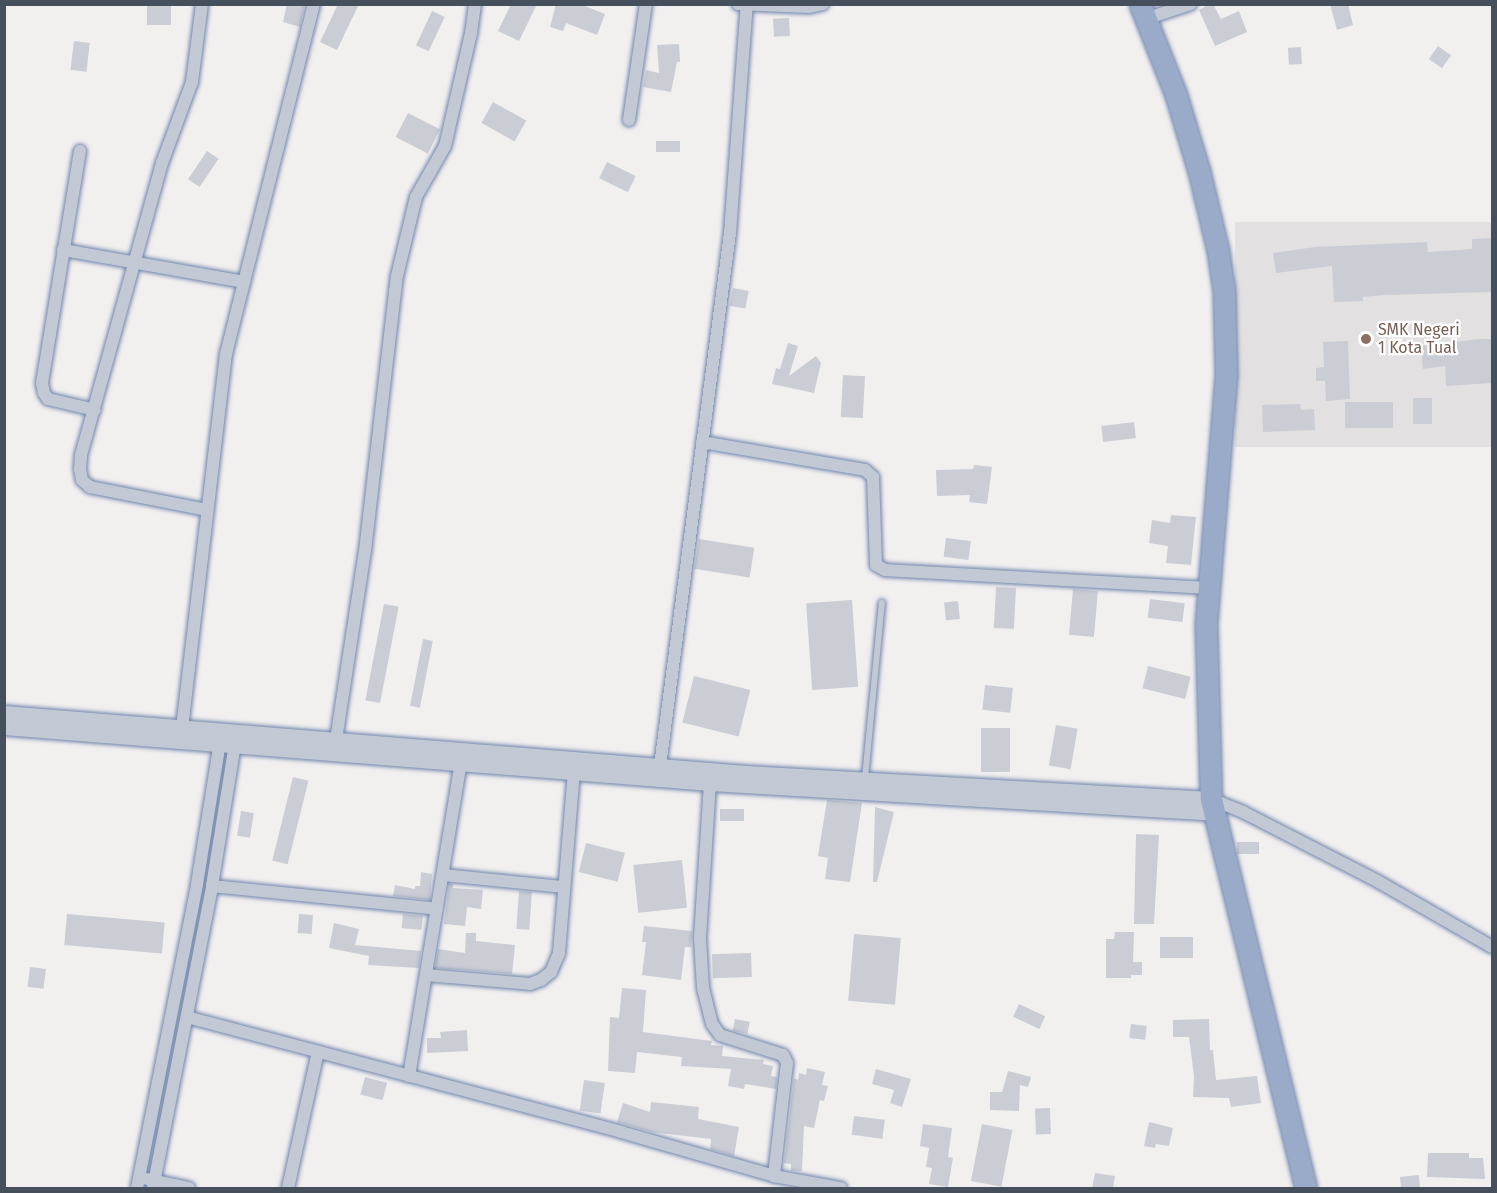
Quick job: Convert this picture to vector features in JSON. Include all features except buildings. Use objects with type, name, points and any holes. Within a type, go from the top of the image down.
[{"type":"highway","points":[[1143,12],[1176,95],[1199,171],[1218,250],[1224,291],[1227,335],[1225,394],[1207,588],[1214,806],[1305,1188]]},
{"type":"street","points":[[202,4],[192,82],[162,163],[81,456],[82,480],[90,488],[207,510]]},
{"type":"street","points":[[182,728],[226,354],[314,4]]},
{"type":"street","points":[[336,740],[365,551],[397,276],[416,197],[445,146],[475,4]]},
{"type":"street","points":[[629,120],[646,4]]},
{"type":"street","points":[[738,4],[809,8],[823,4]]},
{"type":"street","points":[[1143,12],[1191,4]]},
{"type":"street","points":[[660,766],[730,233],[747,5]]},
{"type":"street","points":[[80,151],[42,383],[48,399],[95,410]]},
{"type":"street","points":[[63,250],[244,282]]},
{"type":"street","points":[[702,442],[865,470],[873,477],[876,565],[885,570],[1207,588]]},
{"type":"street","points":[[4,712],[182,728],[228,738],[461,763],[710,783],[865,786],[1214,806],[1243,812],[1379,882],[1492,947]]},
{"type":"street","points":[[4,727],[228,738],[336,740],[660,766],[865,786]]},
{"type":"street","points":[[154,1185],[212,886],[228,738]]},
{"type":"street","points":[[189,1188],[139,1183],[228,738]]},
{"type":"street","points":[[409,1076],[461,763]]},
{"type":"street","points":[[426,975],[530,984],[541,980],[557,963],[573,772]]},
{"type":"street","points":[[710,783],[700,939],[703,988],[711,1024],[720,1035],[783,1056],[787,1063],[774,1176]]},
{"type":"street","points":[[443,874],[564,887]]},
{"type":"street","points":[[212,886],[437,909]]},
{"type":"street","points":[[187,1017],[621,1132],[800,1185],[841,1188]]},
{"type":"street","points":[[288,1188],[318,1052]]},
{"type":"lane","points":[[865,786],[882,603]]},
{"type":"shaded area","name":"SMK Negeri 1 Kota Tual","points":[[1235,222],[1492,222],[1492,447],[1235,447]]},
{"type":"place","name":"SMK Negeri 1 Kota Tual","points":[[1366,339]]}]
